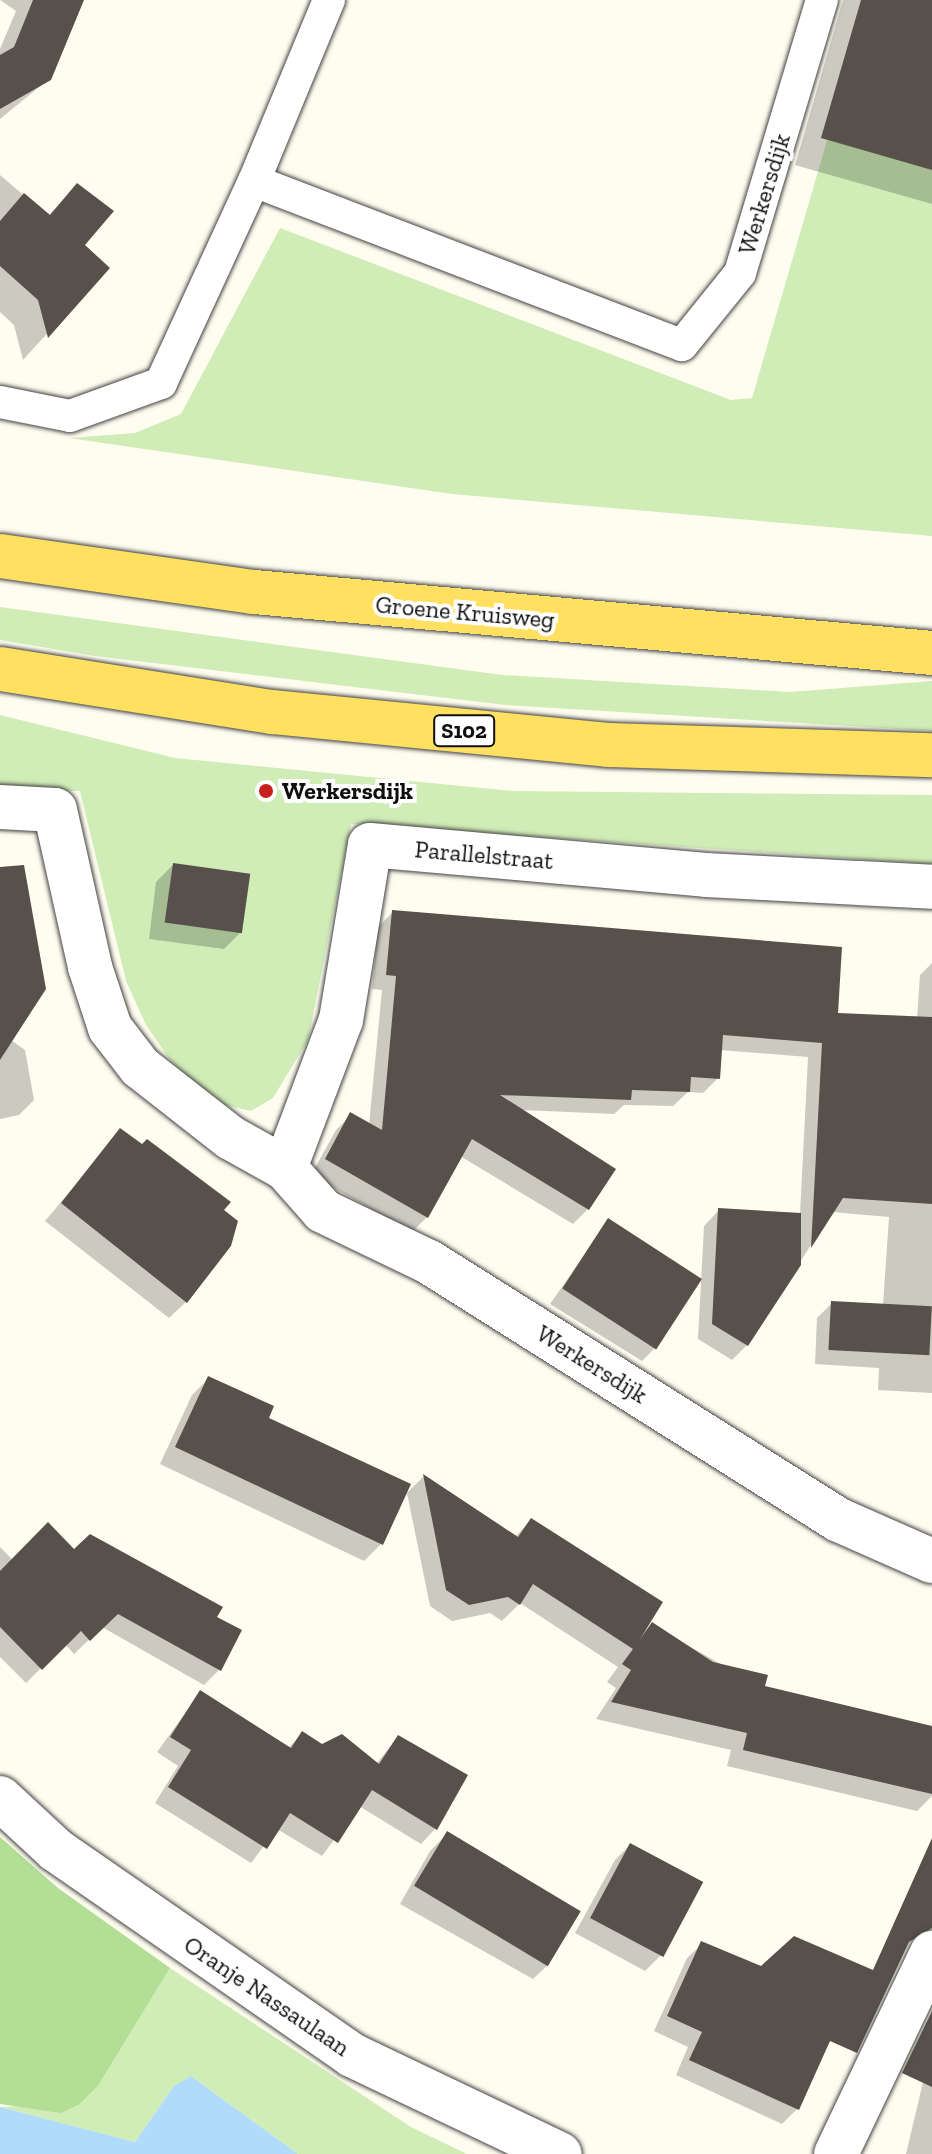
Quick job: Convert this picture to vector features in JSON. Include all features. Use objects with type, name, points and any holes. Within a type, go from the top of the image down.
[{"type":"main road","name":"Groene Kruisweg","points":[[0,556],[254,592],[932,653]]},
{"type":"main road","name":"S102","points":[[0,669],[273,712],[608,745],[932,755]]},
{"type":"street","name":"Werkersdijk","points":[[0,807],[55,810],[90,967],[110,1028],[140,1067],[231,1138],[285,1168],[323,1211],[429,1262],[839,1520],[932,1561]]},
{"type":"street","name":"Parallelstraat","points":[[285,1168],[341,1020],[370,845],[706,875],[932,887]]},
{"type":"street","name":"Oranje Nassaulaan","points":[[0,1798],[56,1850],[352,2055],[560,2154]]},
{"type":"street","points":[[836,2154],[932,1953]]},
{"type":"lane","points":[[0,402],[70,416],[161,383],[254,181],[329,0]]},
{"type":"lane","name":"Werkersdijk","points":[[254,181],[682,345],[740,273],[822,0]]},
{"type":"green space","points":[[868,0],[932,0],[932,536],[452,494],[69,438],[135,433],[181,414],[280,228],[731,400],[752,398]]},
{"type":"green space","points":[[0,607],[502,675],[790,692],[932,681],[932,731],[505,705],[95,656],[0,640]]},
{"type":"green space","points":[[0,715],[175,758],[512,791],[932,795],[932,864],[351,824],[308,1040],[273,1098],[251,1111],[225,1105],[202,1089],[170,1060],[146,1025],[126,981],[80,791],[0,791]]},
{"type":"green space","points":[[0,1837],[58,1888],[170,1968],[98,2086],[80,2104],[61,2113],[0,2104]]},
{"type":"green space","points":[[170,1968],[411,2127],[467,2154],[298,2154],[191,2076],[174,2086],[135,2142],[0,2107],[80,2104],[98,2086]]},
{"type":"water","points":[[191,2076],[298,2154],[0,2154],[0,2107],[135,2142],[174,2086]]},
{"type":"building","points":[[33,0],[84,0],[51,80],[0,109],[0,55],[14,47]]},
{"type":"building","points":[[861,0],[932,0],[932,170],[821,138]]},
{"type":"building","points":[[77,183],[114,211],[85,245],[110,268],[48,338],[38,300],[0,266],[0,221],[24,193],[50,215]]},
{"type":"building","points":[[173,863],[250,874],[242,933],[165,922]]},
{"type":"building","points":[[24,865],[46,989],[0,1060],[0,867]]},
{"type":"building","points":[[392,910],[842,947],[838,1013],[932,1017],[932,1204],[843,1198],[811,1248],[822,1043],[723,1035],[720,1079],[691,1077],[690,1092],[632,1090],[631,1100],[500,1095],[616,1169],[589,1210],[472,1139],[428,1218],[325,1159],[350,1112],[382,1130],[396,976],[386,975]]},
{"type":"building","points":[[120,1128],[142,1144],[147,1139],[231,1202],[224,1210],[238,1221],[231,1246],[187,1303],[61,1203]]},
{"type":"building","points":[[718,1208],[801,1213],[801,1265],[748,1346],[712,1324]]},
{"type":"building","points":[[608,1218],[702,1279],[656,1349],[562,1288]]},
{"type":"building","points":[[831,1301],[932,1306],[929,1355],[828,1350]]},
{"type":"building","points":[[208,1376],[274,1406],[269,1418],[411,1484],[383,1545],[175,1447]]},
{"type":"building","points":[[423,1474],[518,1537],[531,1518],[663,1602],[639,1641],[652,1622],[713,1662],[768,1675],[765,1686],[932,1726],[932,1794],[743,1750],[747,1733],[611,1702],[631,1670],[622,1664],[633,1649],[533,1584],[520,1605],[508,1597],[469,1605],[446,1590]]},
{"type":"building","points":[[48,1522],[74,1549],[90,1534],[223,1607],[217,1617],[242,1630],[221,1671],[118,1614],[90,1641],[81,1631],[42,1670],[0,1627],[0,1571]]},
{"type":"building","points":[[200,1690],[291,1748],[302,1731],[322,1744],[342,1734],[379,1764],[398,1735],[468,1775],[437,1830],[372,1790],[338,1843],[290,1813],[267,1849],[168,1787],[191,1750],[170,1737]]},
{"type":"building","points":[[447,1831],[581,1911],[548,1966],[414,1886]]},
{"type":"building","points":[[932,1838],[932,1928],[909,1942],[857,2053],[830,2041],[799,2110],[689,2060],[702,2032],[667,2016],[701,1941],[761,1966],[794,1936],[873,1970]]},
{"type":"building","points":[[630,1843],[703,1882],[663,1957],[590,1918]]},
{"type":"building","points":[[932,2011],[932,2087],[902,2073]]},
{"type":"place","name":"Werkersdijk","points":[[266,791]]}]
